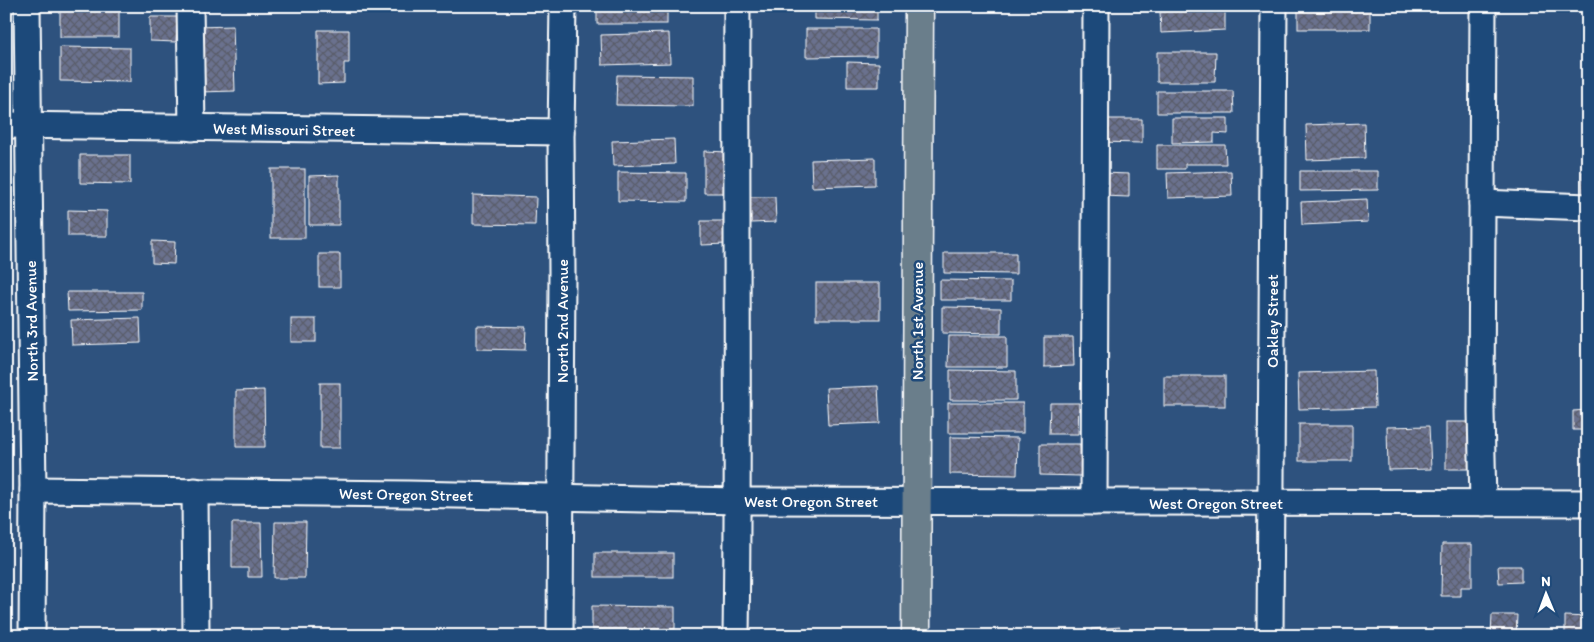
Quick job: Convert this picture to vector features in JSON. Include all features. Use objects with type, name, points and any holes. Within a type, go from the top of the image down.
[{"type":"main road","name":"North 1st Avenue","points":[[916,636],[919,6]]},
{"type":"street","name":"North 3rd Avenue","points":[[27,6],[18,125],[33,490],[32,636]]},
{"type":"street","points":[[190,6],[192,128]]},
{"type":"street","name":"North 2nd Avenue","points":[[560,636],[563,6]]},
{"type":"street","points":[[736,636],[738,501],[736,206],[738,6]]},
{"type":"street","points":[[1094,502],[1096,6]]},
{"type":"street","name":"Oakley Street","points":[[1270,636],[1274,6]]},
{"type":"street","points":[[1483,503],[1481,412],[1484,6]]},
{"type":"street","name":"West Missouri Street","points":[[18,125],[561,132]]},
{"type":"street","points":[[1482,203],[1588,207]]},
{"type":"street","name":"West Oregon Street","points":[[33,490],[195,491],[738,501],[1588,503]]},
{"type":"street","points":[[195,491],[196,636]]},
{"type":"building","points":[[60,6],[119,6],[119,37],[60,37]]},
{"type":"building","points":[[597,6],[667,6],[667,24],[597,24]]},
{"type":"building","points":[[815,6],[877,6],[877,20],[815,19]]},
{"type":"building","points":[[1401,6],[1401,7],[1311,7]]},
{"type":"building","points":[[1225,9],[1225,30],[1161,33],[1160,12]]},
{"type":"building","points":[[1298,10],[1370,10],[1370,29],[1298,29]]},
{"type":"building","points":[[150,17],[177,17],[176,42],[150,41]]},
{"type":"building","points":[[233,26],[235,91],[199,92],[197,27]]},
{"type":"building","points":[[806,29],[876,29],[876,56],[806,57]]},
{"type":"building","points":[[318,30],[349,30],[349,63],[344,63],[344,83],[318,84]]},
{"type":"building","points":[[669,33],[670,63],[602,65],[601,35]]},
{"type":"building","points":[[60,47],[130,48],[130,82],[60,81]]},
{"type":"building","points":[[1157,52],[1216,52],[1215,82],[1157,82]]},
{"type":"building","points":[[847,62],[879,63],[879,87],[847,87]]},
{"type":"building","points":[[617,75],[693,76],[693,106],[616,105]]},
{"type":"building","points":[[1157,91],[1233,91],[1234,113],[1157,113]]},
{"type":"building","points":[[1172,118],[1228,118],[1228,134],[1214,133],[1214,142],[1172,143]]},
{"type":"building","points":[[1098,119],[1142,119],[1142,143],[1097,142]]},
{"type":"building","points":[[1364,123],[1365,158],[1307,160],[1306,125]]},
{"type":"building","points":[[674,139],[675,164],[613,166],[612,141]]},
{"type":"building","points":[[1157,145],[1225,145],[1226,164],[1185,164],[1185,169],[1157,169]]},
{"type":"building","points":[[704,151],[729,152],[729,193],[704,193]]},
{"type":"building","points":[[80,155],[130,155],[130,184],[80,183]]},
{"type":"building","points":[[875,158],[875,185],[812,187],[811,160]]},
{"type":"building","points":[[271,169],[305,169],[305,238],[271,238]]},
{"type":"building","points":[[1231,171],[1232,196],[1168,198],[1167,173]]},
{"type":"building","points":[[1300,171],[1378,171],[1378,190],[1300,191]]},
{"type":"building","points":[[618,172],[686,173],[686,202],[618,201]]},
{"type":"building","points":[[1582,172],[1588,172],[1588,203],[1583,203]]},
{"type":"building","points":[[1103,173],[1129,174],[1129,197],[1102,196]]},
{"type":"building","points":[[339,175],[339,225],[309,225],[309,176]]},
{"type":"building","points":[[473,195],[536,197],[535,225],[473,224]]},
{"type":"building","points":[[750,197],[775,197],[776,222],[751,223]]},
{"type":"building","points":[[1367,199],[1368,222],[1302,225],[1301,202]]},
{"type":"building","points":[[68,210],[107,211],[107,236],[68,236]]},
{"type":"building","points":[[701,221],[727,221],[727,244],[701,245]]},
{"type":"building","points":[[152,241],[175,242],[174,264],[152,263]]},
{"type":"building","points":[[944,253],[1016,253],[1016,274],[944,273]]},
{"type":"building","points":[[319,254],[340,254],[340,287],[319,287]]},
{"type":"building","points":[[940,280],[1011,281],[1011,300],[940,300]]},
{"type":"building","points":[[816,283],[880,283],[880,319],[816,319]]},
{"type":"building","points":[[67,292],[142,292],[142,310],[68,311]]},
{"type":"building","points":[[942,307],[1001,308],[1001,334],[942,333]]},
{"type":"building","points":[[140,318],[141,343],[72,345],[71,320]]},
{"type":"building","points":[[291,319],[316,319],[316,342],[291,342]]},
{"type":"building","points":[[477,326],[526,327],[525,350],[477,349]]},
{"type":"building","points":[[949,336],[1007,336],[1007,367],[948,367]]},
{"type":"building","points":[[1044,337],[1073,337],[1074,366],[1044,367]]},
{"type":"building","points":[[950,370],[1016,371],[1016,400],[950,400]]},
{"type":"building","points":[[1374,371],[1375,407],[1299,409],[1298,373]]},
{"type":"building","points":[[1164,376],[1225,376],[1225,406],[1164,406]]},
{"type":"building","points":[[320,383],[340,383],[340,448],[320,448]]},
{"type":"building","points":[[878,386],[880,423],[828,425],[826,388]]},
{"type":"building","points":[[264,390],[265,447],[236,447],[236,391]]},
{"type":"building","points":[[948,403],[1023,403],[1023,433],[948,433]]},
{"type":"building","points":[[1050,403],[1079,403],[1078,434],[1049,434]]},
{"type":"building","points":[[1588,410],[1588,430],[1573,430],[1573,411]]},
{"type":"building","points":[[1446,422],[1472,422],[1472,469],[1446,469]]},
{"type":"building","points":[[1299,424],[1352,424],[1352,461],[1299,461]]},
{"type":"building","points":[[1429,426],[1431,469],[1388,470],[1387,427]]},
{"type":"building","points":[[950,437],[1018,438],[1017,475],[950,474]]},
{"type":"building","points":[[1040,444],[1080,444],[1081,476],[1040,475]]},
{"type":"building","points":[[275,522],[306,522],[305,578],[274,578]]},
{"type":"building","points":[[232,523],[261,523],[262,577],[248,577],[248,568],[232,568]]},
{"type":"building","points":[[1442,544],[1472,544],[1472,587],[1461,587],[1461,596],[1441,596]]},
{"type":"building","points":[[595,553],[673,553],[673,577],[595,577]]},
{"type":"building","points":[[1498,566],[1521,566],[1521,582],[1499,583]]},
{"type":"building","points":[[592,606],[675,607],[675,629],[592,629]]},
{"type":"building","points":[[1492,615],[1517,615],[1516,636],[1491,636]]},
{"type":"building","points":[[1565,616],[1588,617],[1588,636],[1565,635]]},
{"type":"building","points":[[1120,627],[1120,636],[1092,636],[1091,629]]},
{"type":"building","points":[[593,632],[668,632],[668,636],[593,636]]}]
